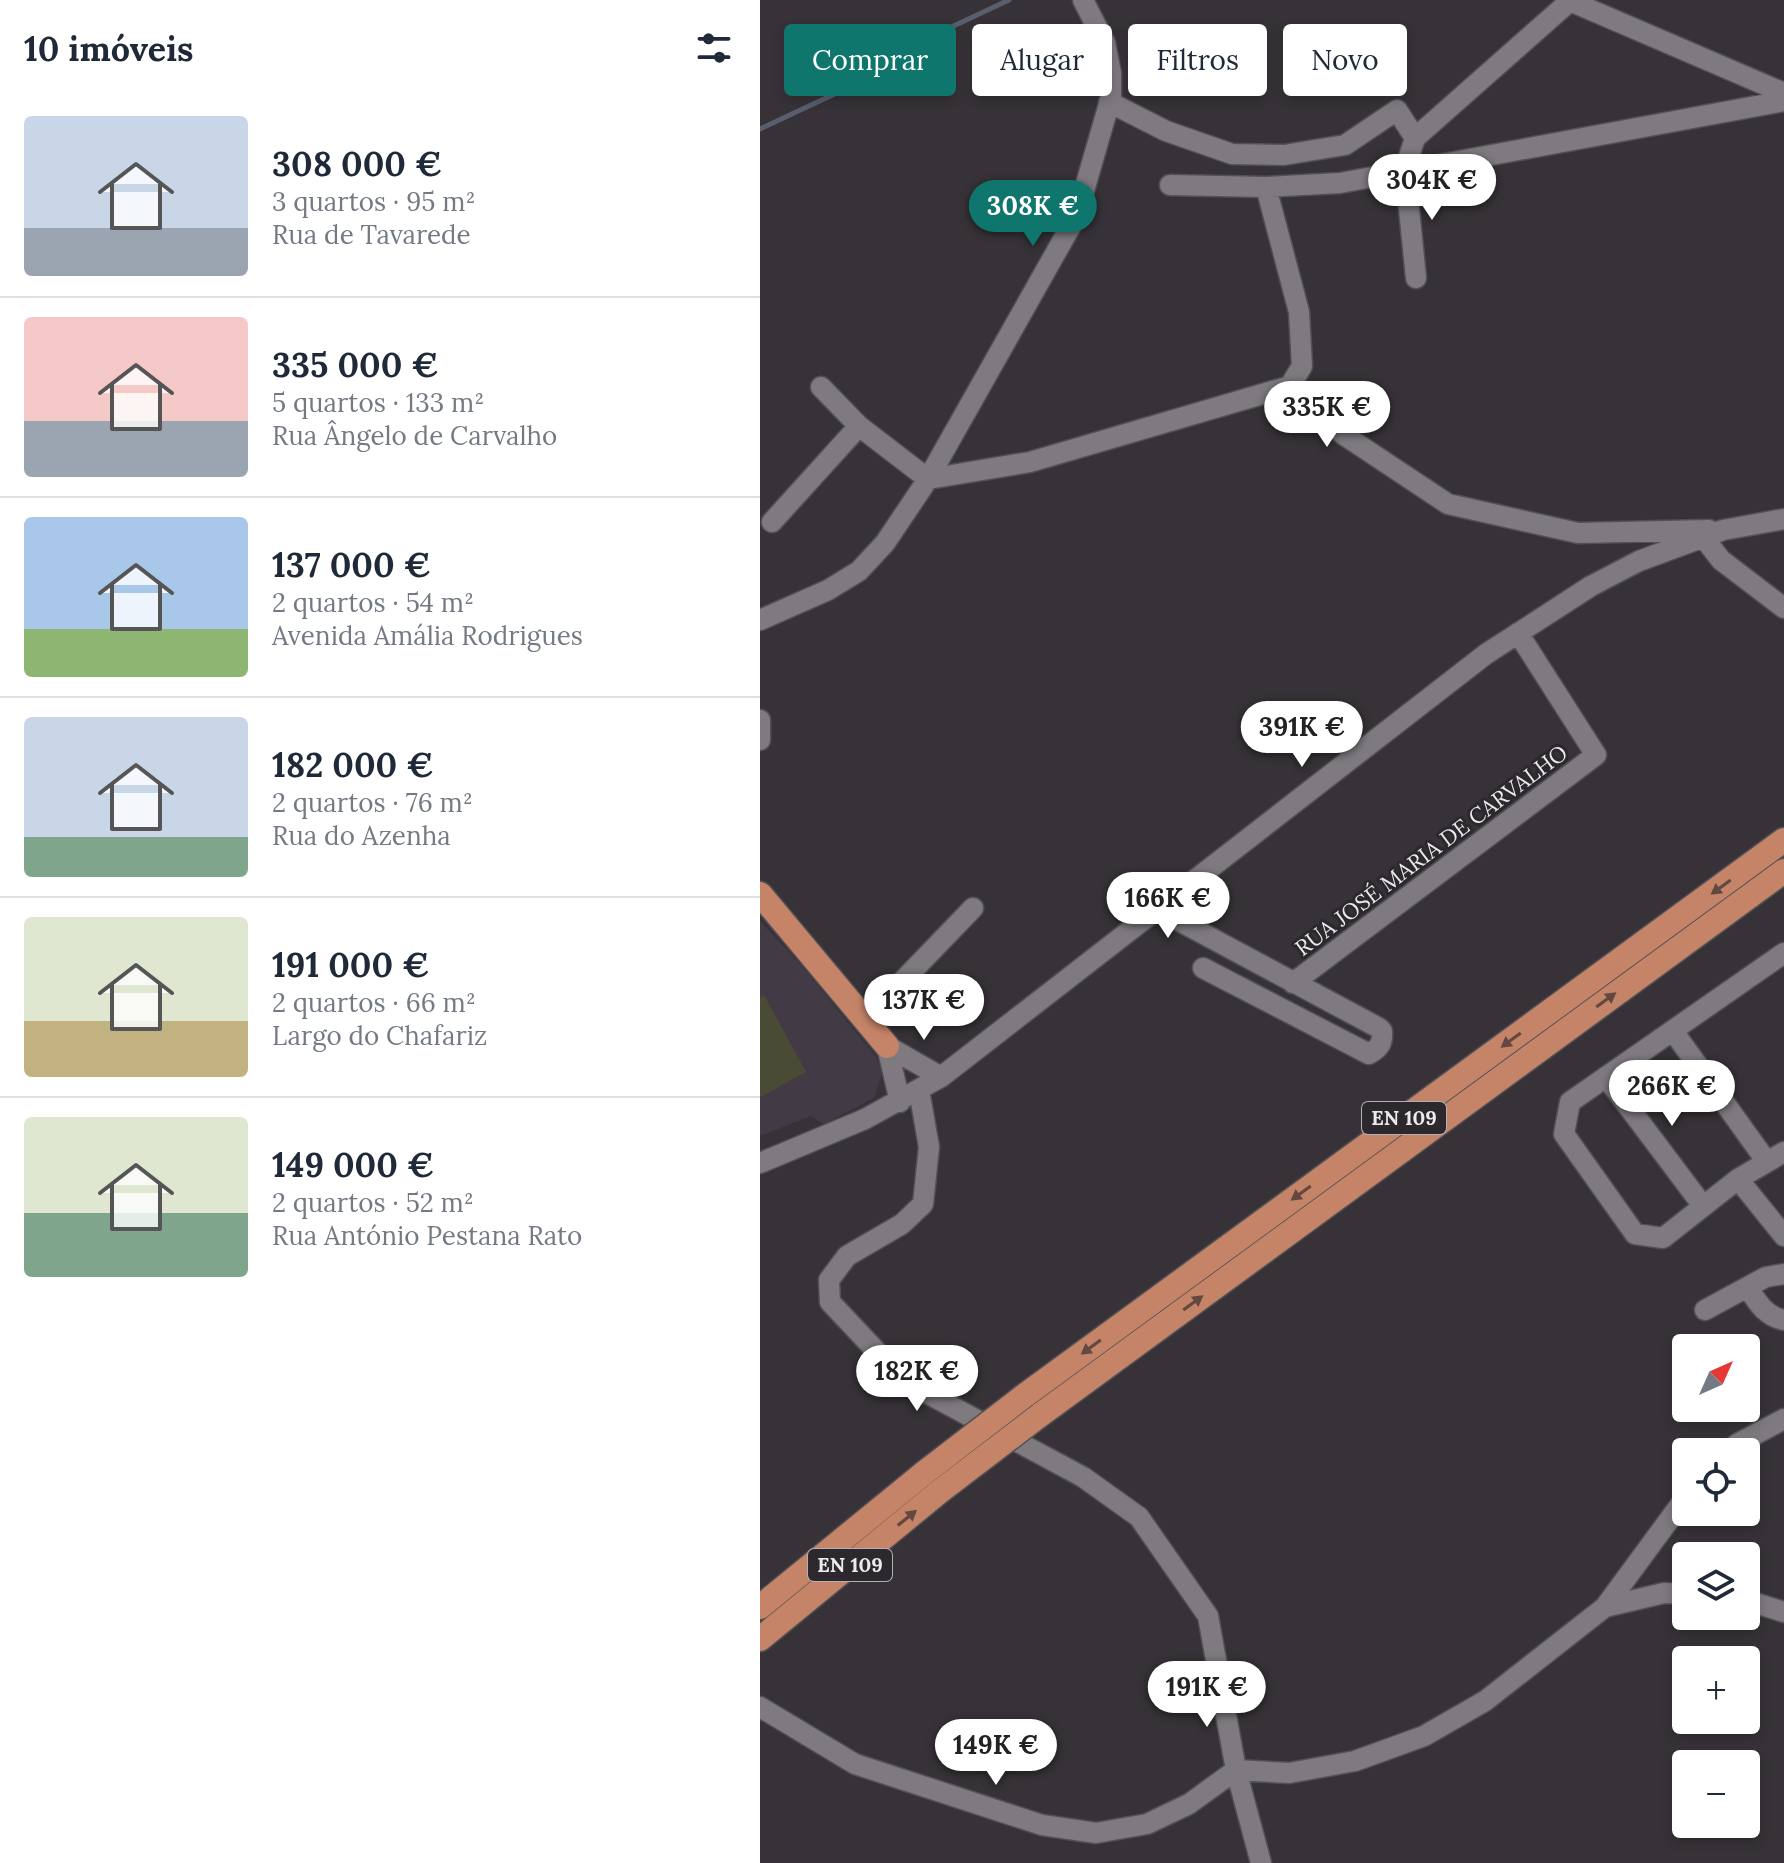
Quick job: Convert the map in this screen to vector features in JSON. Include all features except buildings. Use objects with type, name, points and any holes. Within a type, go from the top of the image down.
[{"type":"main road","name":"EN 109","points":[[760,1639],[1024,1396],[1784,840]]},
{"type":"main road","name":"EN 109","points":[[760,1607],[932,1482],[1040,1415],[1784,871]]},
{"type":"main road","points":[[760,891],[887,1046]]},
{"type":"street","points":[[760,620],[828,590],[859,571],[885,543],[928,479],[1077,215],[1109,102],[1111,73],[1105,43],[1083,0]]},
{"type":"street","points":[[1416,278],[1405,169],[1415,138],[1570,1],[1784,93]]},
{"type":"street","points":[[1170,185],[1266,187],[1340,183],[1784,101]]},
{"type":"street","points":[[1109,102],[1166,131],[1232,154],[1284,155],[1345,145],[1397,110],[1415,138]]},
{"type":"street","points":[[821,387],[859,426],[928,479],[1030,462],[1290,386],[1302,366],[1299,312],[1266,187]]},
{"type":"street","points":[[1290,386],[1344,435],[1448,504],[1578,533],[1723,530],[1784,519]]},
{"type":"street","points":[[772,522],[859,426]]},
{"type":"street","points":[[760,1163],[865,1119],[941,1077],[1486,654],[1591,586],[1639,561],[1723,530]]},
{"type":"street","points":[[1703,537],[1721,560],[1784,608]]},
{"type":"street","name":"RUA JOSÉ MARIA DE CARVALHO","points":[[1293,983],[1596,755],[1518,633]]},
{"type":"street","points":[[760,720],[760,740]]},
{"type":"street","points":[[865,1020],[973,908]]},
{"type":"street","points":[[1157,909],[1379,1028],[1383,1040],[1378,1049],[1369,1054],[1203,968]]},
{"type":"street","points":[[1673,1031],[1775,1157],[1738,1179],[1663,1238],[1635,1234],[1564,1134],[1570,1102],[1784,953]]},
{"type":"street","points":[[887,1046],[941,1077]]},
{"type":"street","points":[[887,1046],[900,1102]]},
{"type":"street","points":[[1606,1077],[1703,1206]]},
{"type":"street","points":[[919,1090],[929,1147],[923,1204],[902,1224],[847,1256],[829,1280],[830,1302],[880,1355],[923,1391],[1083,1477],[1139,1517],[1208,1616],[1236,1770],[1261,1863]]},
{"type":"street","points":[[1738,1179],[1784,1236]]},
{"type":"street","points":[[1705,1310],[1766,1277],[1784,1274]]},
{"type":"street","points":[[1748,1288],[1765,1312],[1784,1320]]},
{"type":"street","points":[[1748,1438],[1784,1419]]},
{"type":"street","points":[[760,1707],[855,1764],[1042,1825],[1096,1833],[1147,1824],[1189,1804],[1236,1770],[1289,1773],[1355,1761],[1424,1736],[1485,1701],[1605,1607],[1672,1516]]},
{"type":"street","points":[[1605,1607],[1672,1593]]},
{"type":"street","points":[[1760,1604],[1784,1612]]},
{"type":"shaded area","points":[[760,921],[801,965],[876,1057],[882,1073],[874,1098],[824,1124],[811,1116],[760,1136]]},
{"type":"green space","points":[[764,995],[806,1072],[760,1097],[760,998]]},
{"type":"waterway","points":[[760,129],[858,83],[896,53],[1009,0]]}]
